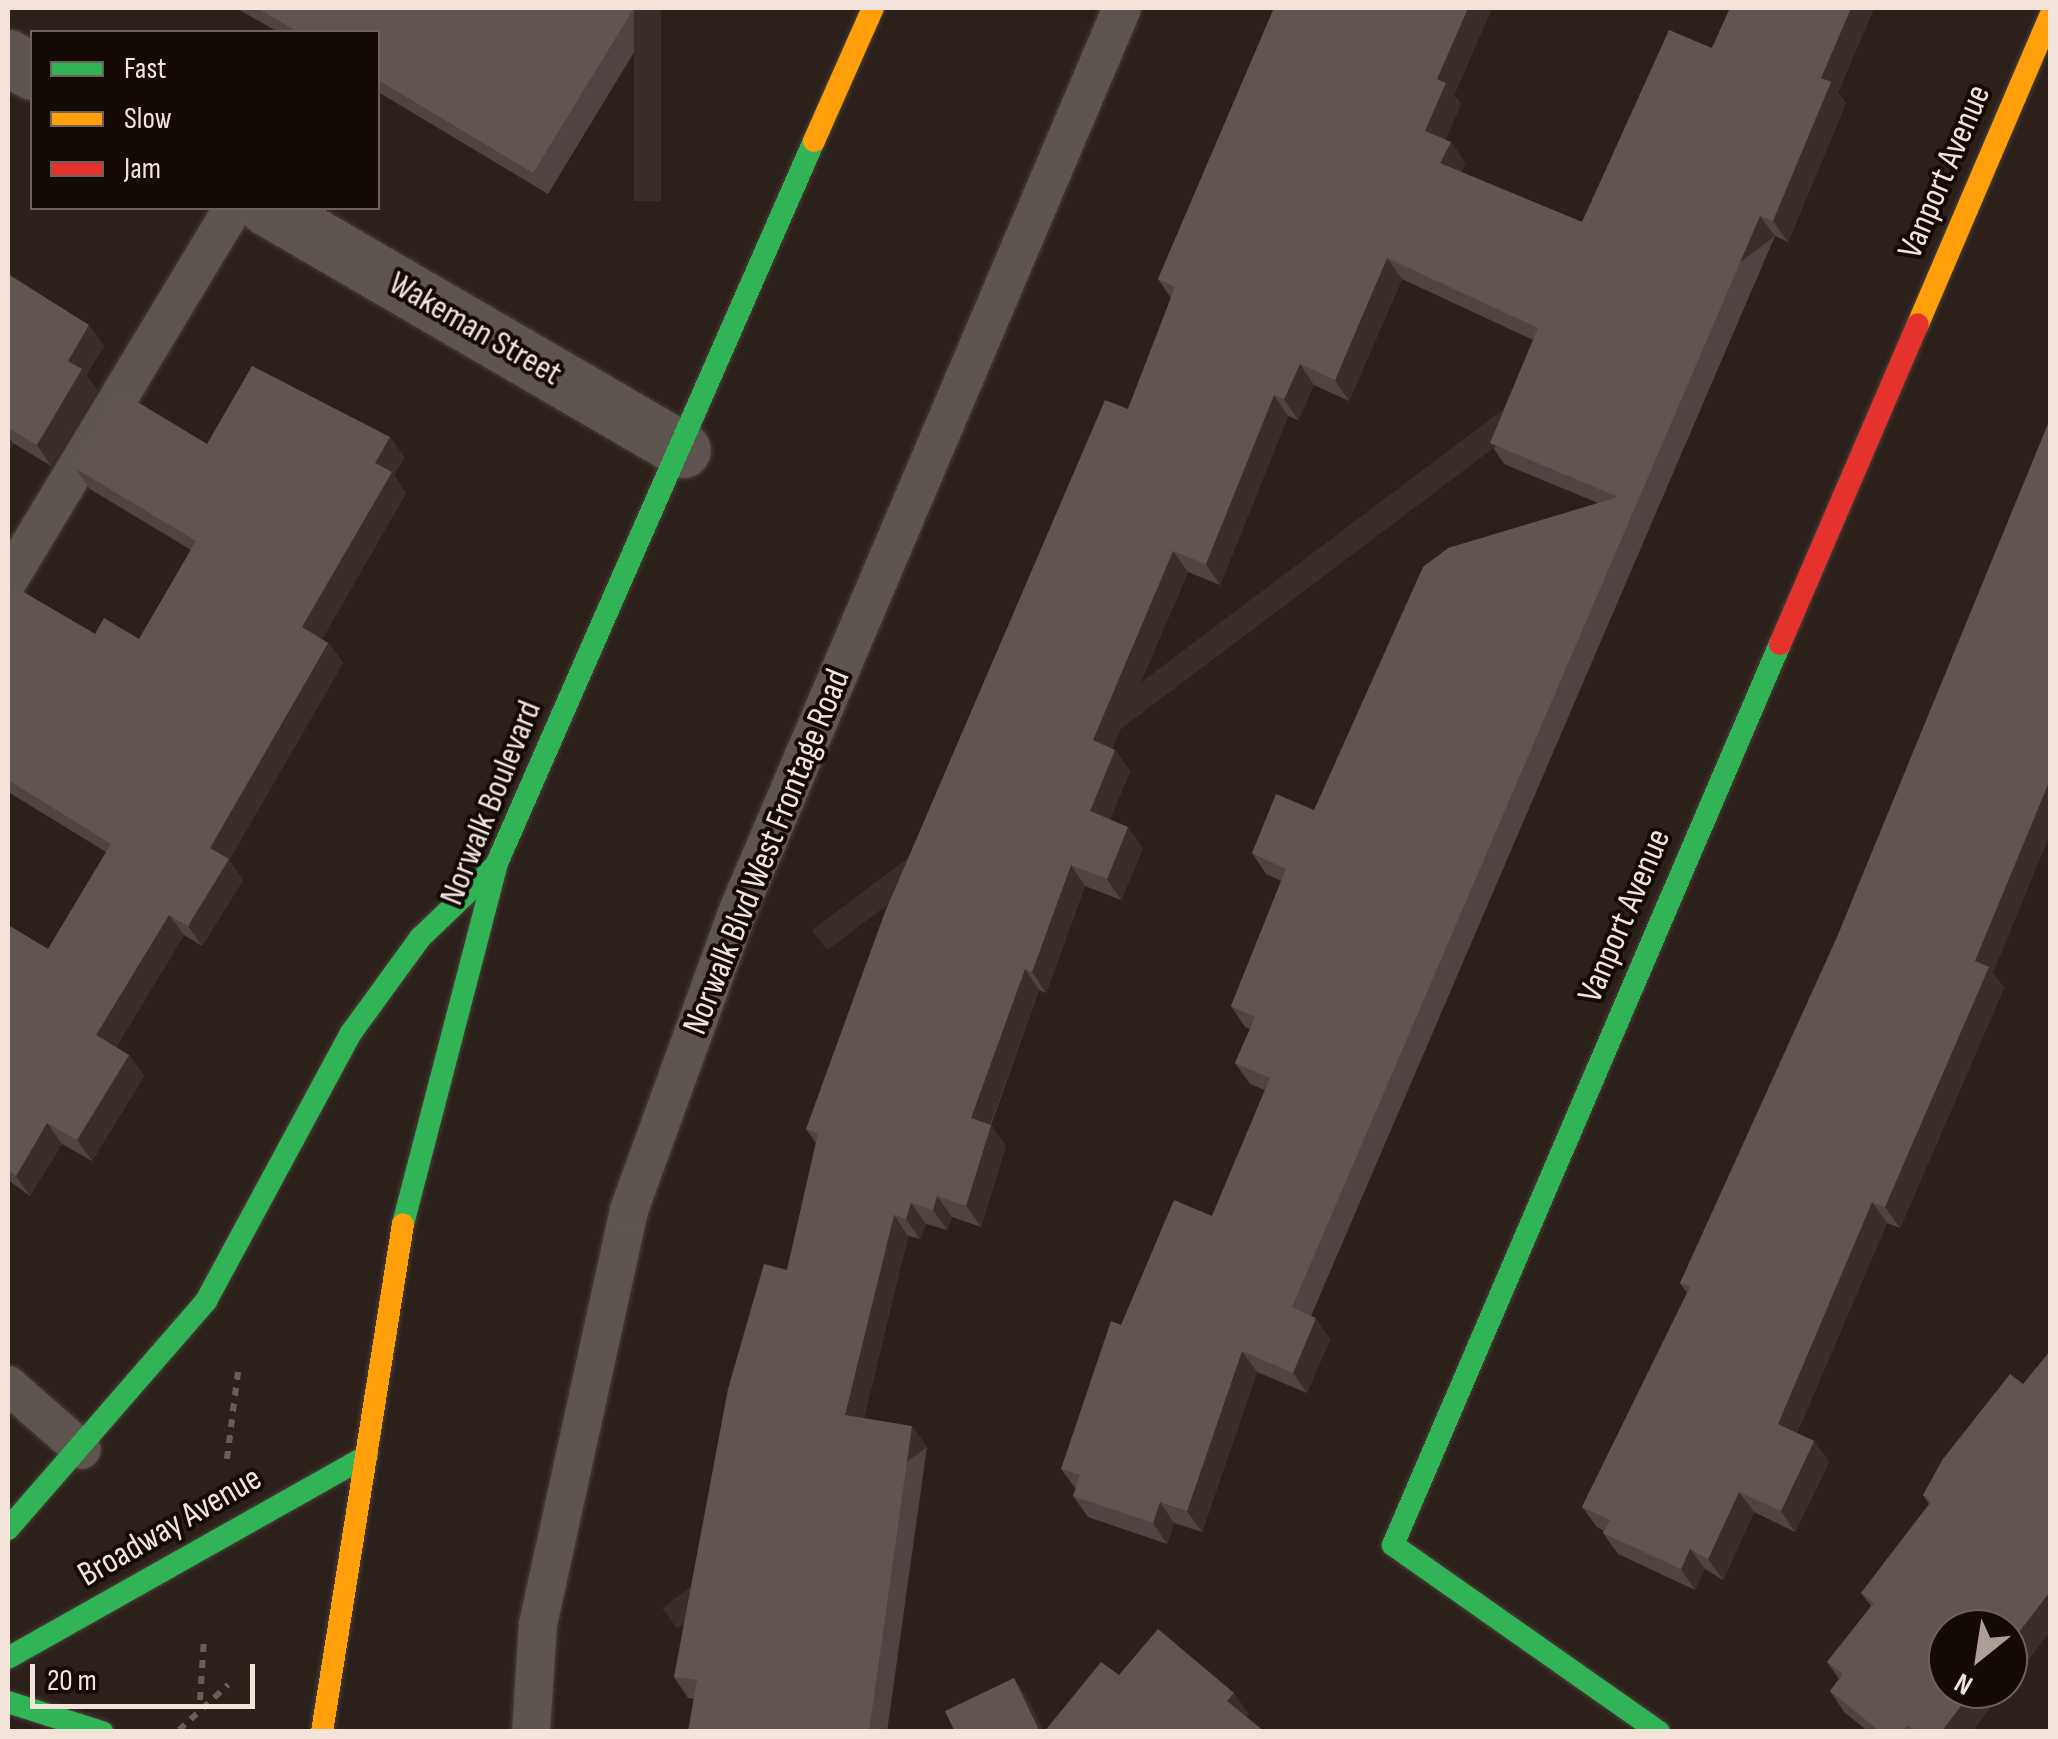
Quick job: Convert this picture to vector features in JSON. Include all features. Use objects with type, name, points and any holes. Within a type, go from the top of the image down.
[{"type":"main road","name":"Norwalk Boulevard","points":[[322,1732],[406,1207],[497,864],[873,8]]},
{"type":"main road","name":"Vanport Avenue","points":[[1658,1732],[1393,1545],[2050,16]]},
{"type":"main road","points":[[8,1528],[82,1450],[206,1301],[265,1206],[351,1033],[420,938],[497,864]]},
{"type":"main road","name":"Broadway Avenue","points":[[8,1658],[367,1456]]},
{"type":"main road","points":[[8,1702],[102,1732]]},
{"type":"street","points":[[8,57],[30,71]]},
{"type":"street","name":"Wakeman Street","points":[[269,210],[682,450]]},
{"type":"lane","name":"Norwalk Blvd West Frontage Road","points":[[531,1732],[538,1624],[629,1210],[737,912],[1122,8]]},
{"type":"lane","points":[[8,581],[231,210]]},
{"type":"lane","points":[[8,1385],[82,1450]]},
{"type":"path","points":[[227,1465],[240,1355]]},
{"type":"path","points":[[200,1702],[204,1640]]},
{"type":"path","points":[[178,1730],[200,1702],[228,1684]]},
{"type":"building","points":[[257,8],[634,8],[533,173],[380,81],[380,30],[295,30]]},
{"type":"building","points":[[1274,8],[1468,8],[1437,79],[1446,83],[1425,131],[1451,142],[1440,163],[1582,222],[1669,30],[1712,48],[1730,8],[1851,8],[1821,78],[1831,82],[1773,221],[1760,216],[1292,1307],[1316,1318],[1293,1373],[1242,1351],[1187,1511],[1160,1502],[1153,1523],[1073,1496],[1080,1475],[1061,1469],[1111,1321],[1121,1325],[1174,1200],[1212,1216],[1270,1078],[1235,1063],[1255,1017],[1231,1006],[1286,869],[1252,853],[1276,794],[1314,810],[1423,567],[1448,548],[1618,497],[1490,443],[1538,328],[1387,258],[1335,380],[1300,364],[1284,399],[1274,395],[1206,564],[1173,551],[1093,740],[1115,750],[1090,811],[1128,827],[1107,879],[1071,865],[1032,972],[1025,969],[971,1118],[991,1125],[966,1206],[937,1196],[933,1210],[911,1203],[906,1219],[894,1215],[845,1415],[912,1426],[869,1732],[688,1732],[697,1680],[674,1677],[728,1389],[764,1264],[787,1270],[818,1133],[806,1129],[885,912],[1105,400],[1128,409],[1175,287],[1158,279]]},
{"type":"building","points":[[8,274],[89,325],[68,361],[82,369],[37,445],[8,428]]},
{"type":"building","points":[[252,366],[390,437],[375,463],[392,472],[302,627],[328,643],[210,848],[229,859],[188,926],[169,915],[96,1035],[129,1055],[77,1140],[47,1123],[16,1176],[8,1170],[8,925],[48,949],[111,844],[8,780],[8,583],[95,634],[104,618],[139,639],[196,541],[75,468],[121,392],[207,444]]},
{"type":"building","points":[[2050,419],[2050,780],[1975,961],[1989,967],[1885,1207],[1872,1202],[1778,1424],[1814,1441],[1781,1511],[1739,1492],[1708,1559],[1690,1549],[1681,1569],[1603,1533],[1610,1520],[1582,1507],[1690,1287],[1680,1283],[1837,937]]},
{"type":"building","points":[[2050,1351],[2050,1592],[2028,1620],[2028,1609],[1928,1609],[1928,1709],[1959,1709],[1941,1732],[1917,1732],[1908,1725],[1902,1732],[1881,1732],[1830,1691],[1843,1674],[1827,1662],[1874,1603],[1861,1593],[1931,1502],[1923,1495],[1943,1459],[2010,1374],[2023,1384]]},
{"type":"building","points":[[1158,1629],[1234,1693],[1227,1701],[1265,1732],[1044,1732],[1101,1662],[1119,1675]]},
{"type":"building","points":[[1014,1678],[1040,1732],[955,1732],[945,1711]]},
{"type":"traffic: fast","points":[[403,1224],[497,863],[814,141]]},
{"type":"traffic: fast","points":[[1659,1732],[1393,1545],[1780,644]]},
{"type":"traffic: fast","points":[[8,1529],[206,1301],[351,1033],[420,938],[495,866]]},
{"type":"traffic: fast","points":[[8,1658],[367,1456]]},
{"type":"traffic: fast","points":[[8,1702],[102,1732]]},
{"type":"traffic: slow","points":[[814,141],[873,8]]},
{"type":"traffic: slow","points":[[1918,324],[2050,16]]},
{"type":"traffic: slow","points":[[322,1732],[403,1224]]},
{"type":"traffic: jam","points":[[1780,644],[1918,324]]}]
